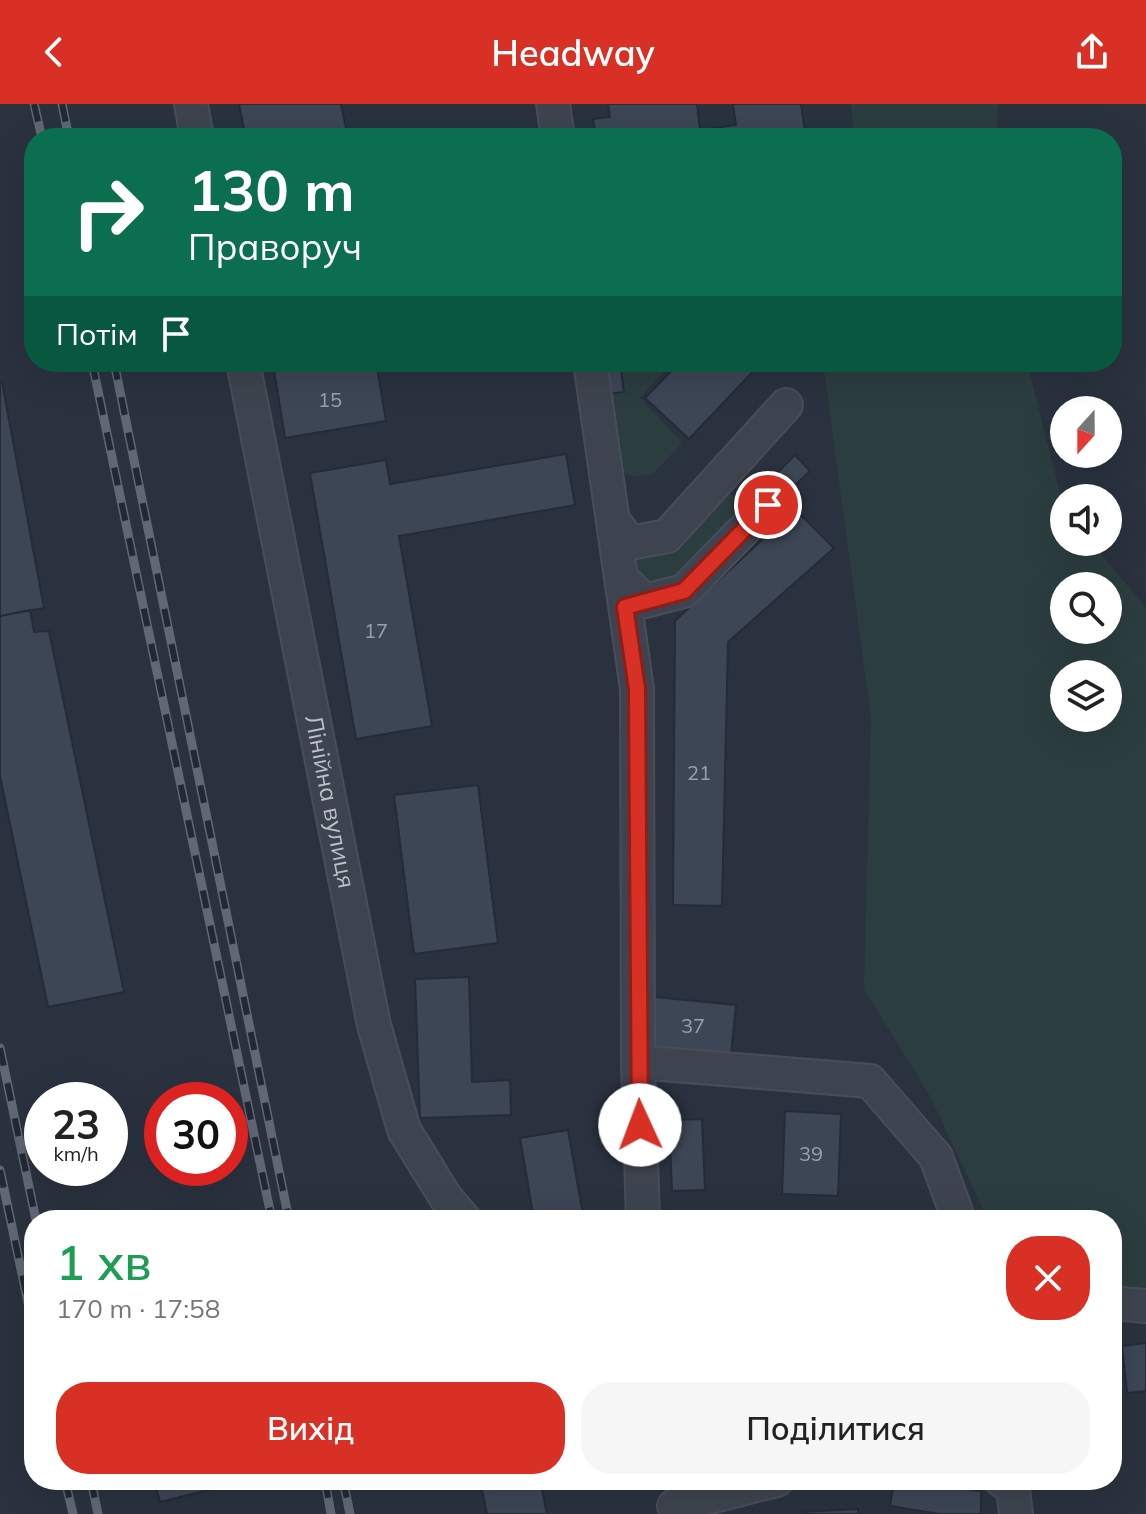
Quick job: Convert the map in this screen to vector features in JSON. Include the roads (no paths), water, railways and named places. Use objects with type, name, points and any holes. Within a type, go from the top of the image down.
[{"type":"street","points":[[191,104],[195,128]]},
{"type":"street","points":[[553,104],[557,128]]},
{"type":"street","name":"Лінійна вулиця","points":[[245,372],[374,1025],[404,1130],[456,1210]]},
{"type":"street","points":[[591,372],[613,520],[630,595],[637,689],[638,1062],[643,1210]]},
{"type":"street","points":[[613,520],[630,543],[667,536],[786,405]]},
{"type":"street","points":[[630,595],[684,591],[768,505]]},
{"type":"street","points":[[638,1062],[870,1081],[936,1157],[955,1210]]},
{"type":"street","points":[[1122,1304],[1146,1306]]},
{"type":"street","points":[[673,1500],[725,1490]]},
{"type":"street","points":[[1013,1490],[1016,1514]]},
{"type":"railway","points":[[34,104],[40,128]]},
{"type":"railway","points":[[62,104],[67,128]]},
{"type":"railway","points":[[94,372],[270,1210]]},
{"type":"railway","points":[[116,372],[287,1210]]},
{"type":"railway","points":[[0,1048],[34,1210]]},
{"type":"railway","points":[[0,1170],[24,1284]]},
{"type":"railway","points":[[67,1490],[73,1514]]},
{"type":"railway","points":[[93,1490],[98,1514]]},
{"type":"railway","points":[[327,1490],[331,1514]]},
{"type":"railway","points":[[345,1490],[350,1514]]}]
